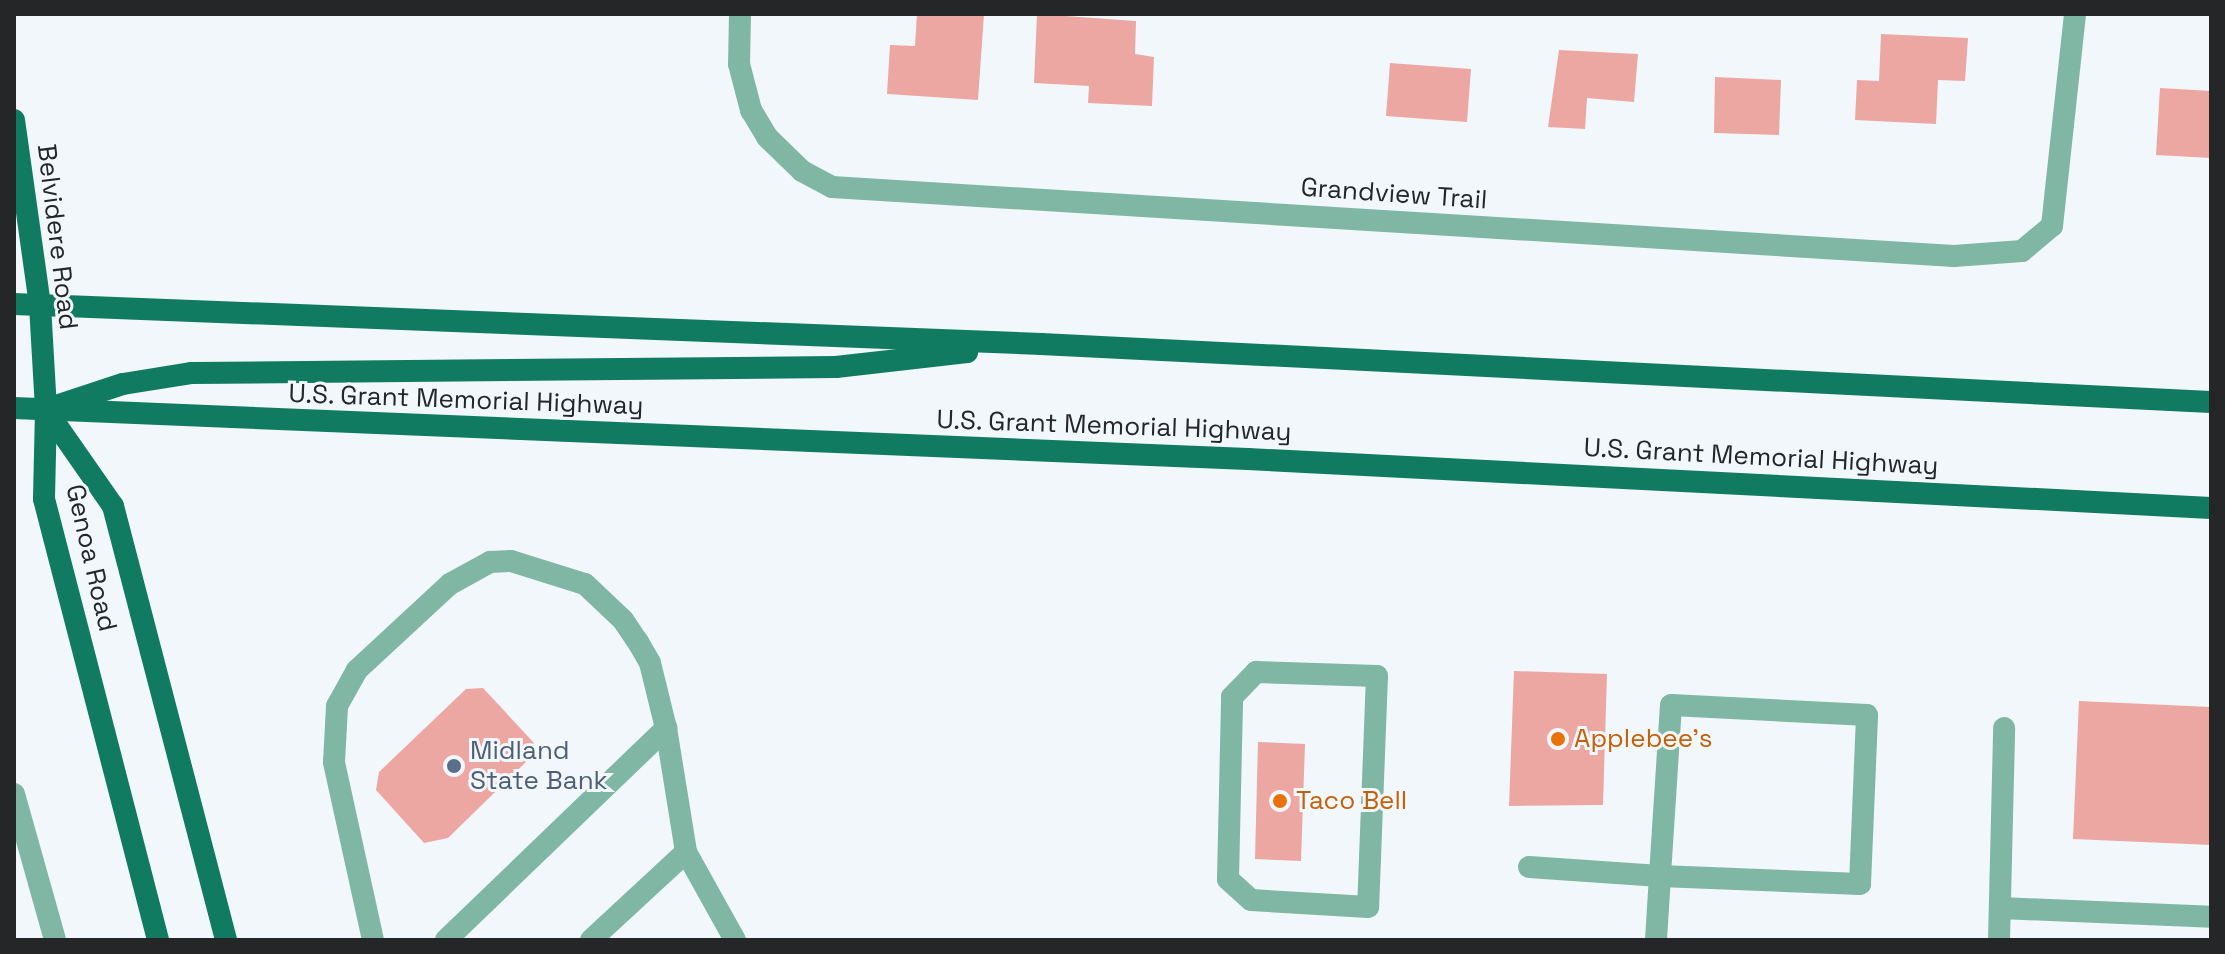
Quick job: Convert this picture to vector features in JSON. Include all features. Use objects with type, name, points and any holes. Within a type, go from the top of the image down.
[{"type":"main road","name":"Belvidere Road","points":[[14,120],[40,305],[46,410]]},
{"type":"main road","points":[[14,304],[1041,344],[2211,402]]},
{"type":"main road","points":[[14,319],[40,305]]},
{"type":"main road","points":[[46,410],[123,384],[192,373],[836,367],[1041,344]]},
{"type":"main road","name":"U.S. Grant Memorial Highway","points":[[14,408],[1248,459],[2211,508]]},
{"type":"main road","name":"Genoa Road","points":[[46,410],[44,499],[158,940]]},
{"type":"main road","name":"Genoa Road","points":[[46,410],[113,506],[226,940]]},
{"type":"street","name":"Grandview Trail","points":[[740,14],[739,64],[751,110],[767,137],[802,171],[832,187],[1954,256],[1998,256],[2034,244],[2052,226],[2075,14]]},
{"type":"street","points":[[373,940],[334,762],[337,706],[357,670],[450,584],[490,562],[511,561],[585,584],[623,620],[650,663],[666,728],[686,852],[735,940]]},
{"type":"street","points":[[1256,672],[1377,676],[1368,907],[1251,900],[1228,879],[1232,697],[1256,672]]},
{"type":"street","points":[[1529,867],[1660,876],[1860,884],[1867,715],[1671,705],[1660,876],[1656,940]]},
{"type":"street","points":[[446,940],[666,728]]},
{"type":"street","points":[[1999,940],[2004,728]]},
{"type":"street","points":[[14,794],[55,940]]},
{"type":"street","points":[[591,940],[686,852]]},
{"type":"street","points":[[2000,908],[2211,917]]},
{"type":"building","points":[[917,14],[984,14],[978,100],[887,94],[890,45],[915,46]]},
{"type":"building","points":[[1037,14],[1136,21],[1135,54],[1154,57],[1152,106],[1088,103],[1089,86],[1034,83]]},
{"type":"building","points":[[1881,34],[1968,38],[1965,81],[1938,80],[1936,124],[1855,120],[1857,80],[1879,81]]},
{"type":"building","points":[[1559,50],[1638,54],[1634,102],[1587,98],[1585,129],[1548,127]]},
{"type":"building","points":[[1390,63],[1471,69],[1467,122],[1386,116]]},
{"type":"building","points":[[1715,77],[1781,80],[1779,135],[1714,133]]},
{"type":"building","points":[[2160,88],[2211,91],[2211,158],[2156,155]]},
{"type":"building","name":"Applebee's","points":[[1514,671],[1607,674],[1603,805],[1509,806]]},
{"type":"building","name":"Midland State Bank","points":[[483,688],[534,743],[528,760],[448,838],[424,843],[376,790],[379,772],[466,689]]},
{"type":"building","points":[[2079,701],[2211,707],[2211,845],[2073,839]]},
{"type":"building","name":"Taco Bell","points":[[1258,742],[1305,744],[1301,861],[1255,859]]},
{"type":"place","name":"Applebee's","points":[[1558,739]]},
{"type":"place","name":"Midland State Bank","points":[[454,766]]},
{"type":"place","name":"Taco Bell","points":[[1280,801]]}]
